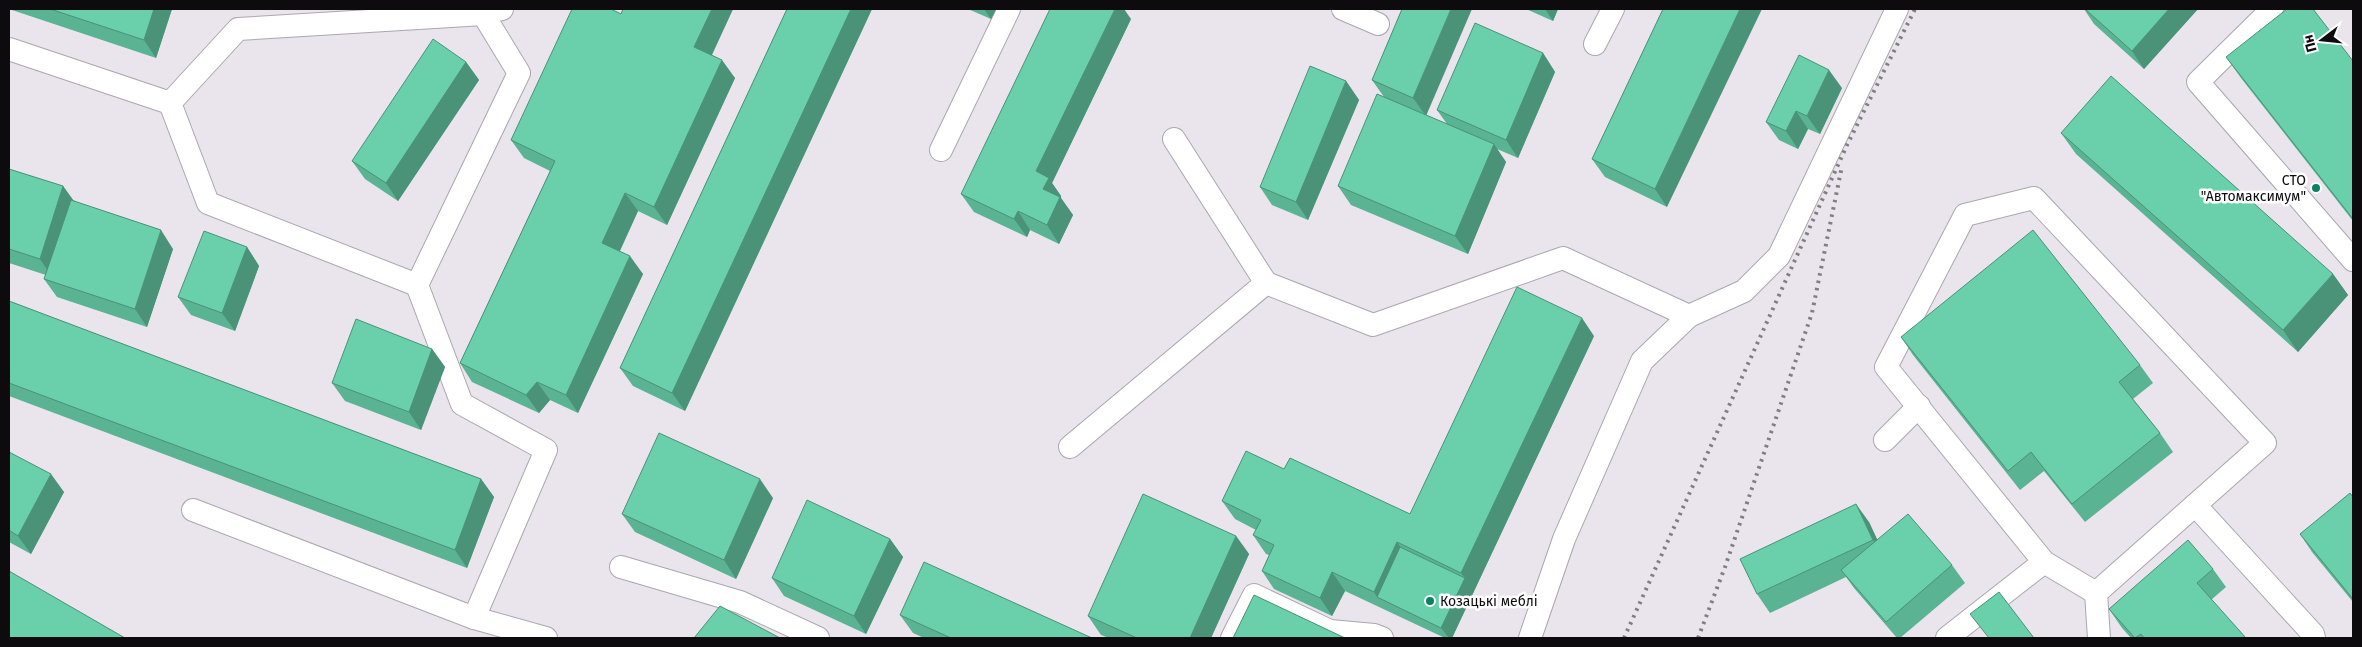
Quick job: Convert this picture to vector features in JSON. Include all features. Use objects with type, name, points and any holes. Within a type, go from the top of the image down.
[{"type":"lane","points":[[941,150],[1009,9]]},
{"type":"lane","points":[[1343,9],[1378,24]]},
{"type":"lane","points":[[1595,44],[1613,9]]},
{"type":"lane","points":[[1530,638],[1564,539],[1642,361],[1689,316],[1744,291],[1779,256],[1898,9]]},
{"type":"lane","points":[[2272,9],[2198,82],[2353,260]]},
{"type":"lane","points":[[170,103],[238,29],[489,11],[519,73],[417,285],[462,404],[546,450],[474,618]]},
{"type":"lane","points":[[9,49],[170,103]]},
{"type":"lane","points":[[170,103],[208,203],[417,285]]},
{"type":"lane","points":[[1174,139],[1266,283],[1373,325],[1563,258],[1689,316]]},
{"type":"lane","points":[[2034,198],[2265,443],[2096,593],[2044,562],[1886,366],[1966,215],[2034,198]]},
{"type":"lane","points":[[1070,447],[1266,283]]},
{"type":"lane","points":[[1885,440],[1919,406]]},
{"type":"lane","points":[[2196,505],[2313,634],[2314,638]]},
{"type":"lane","points":[[193,510],[474,618],[546,638]]},
{"type":"lane","points":[[1947,638],[2044,562]]},
{"type":"lane","points":[[621,567],[740,602],[818,638]]},
{"type":"lane","points":[[2096,593],[2099,638]]},
{"type":"lane","points":[[1232,638],[1254,595],[1330,631],[1374,635],[1382,638]]},
{"type":"building","points":[[50,9],[154,9],[144,40]]},
{"type":"building","points":[[572,9],[611,9],[621,14],[623,9],[712,9],[694,47],[722,60],[654,207],[625,193],[602,243],[630,256],[566,395],[537,382],[526,395],[460,363],[555,161],[511,140]]},
{"type":"building","points":[[787,9],[851,9],[672,393],[620,368]]},
{"type":"building","points":[[1050,9],[1115,9],[1036,171],[1049,178],[1043,189],[1060,197],[1047,225],[1018,211],[1014,219],[961,194]]},
{"type":"building","points":[[1402,9],[1451,9],[1413,98],[1372,80]]},
{"type":"building","points":[[1663,9],[1740,9],[1655,189],[1592,159]]},
{"type":"building","points":[[2085,9],[2169,9],[2132,51]]},
{"type":"building","points":[[2287,9],[2313,9],[2353,61],[2353,219],[2226,57]]},
{"type":"building","points":[[1475,23],[1543,53],[1506,140],[1437,110]]},
{"type":"building","points":[[433,39],[466,62],[386,183],[352,161]]},
{"type":"building","points":[[1799,55],[1829,70],[1807,116],[1796,111],[1786,131],[1766,122]]},
{"type":"building","points":[[1310,66],[1346,81],[1296,202],[1260,187]]},
{"type":"building","points":[[2111,76],[2333,274],[2283,330],[2061,133]]},
{"type":"building","points":[[1377,94],[1494,144],[1455,236],[1338,186]]},
{"type":"building","points":[[9,169],[63,186],[40,259],[9,249]]},
{"type":"building","points":[[71,200],[161,230],[135,309],[44,279]]},
{"type":"building","points":[[2033,230],[2140,365],[2119,382],[2160,433],[2072,504],[2031,452],[2008,471],[1901,337]]},
{"type":"building","points":[[204,231],[247,247],[222,313],[178,297]]},
{"type":"building","points":[[1517,287],[1582,318],[1461,573],[1397,542],[1374,592],[1332,572],[1320,598],[1262,571],[1274,545],[1253,535],[1261,520],[1222,501],[1246,451],[1284,469],[1290,458],[1410,514]]},
{"type":"building","points":[[9,301],[481,479],[455,550],[9,383]]},
{"type":"building","points":[[356,319],[432,349],[409,412],[332,383]]},
{"type":"building","points":[[659,433],[760,479],[724,560],[622,514]]},
{"type":"building","points":[[9,452],[51,474],[18,536],[9,530]]},
{"type":"building","points":[[2350,493],[2353,497],[2353,599],[2300,534]]},
{"type":"building","points":[[1143,494],[1236,536],[1190,638],[1137,638],[1088,616]]},
{"type":"building","points":[[807,500],[890,539],[854,616],[772,578]]},
{"type":"building","points":[[1856,504],[1873,540],[1757,594],[1740,559]]},
{"type":"building","points":[[1908,514],[1952,565],[1886,622],[1841,570]]},
{"type":"building","points":[[2188,540],[2213,569],[2197,583],[2246,638],[2144,638],[2141,634],[2135,638],[2109,609]]},
{"type":"building","name":"Козацькі меблі","points":[[1400,547],[1465,578],[1441,628],[1377,597]]},
{"type":"building","points":[[924,562],[1092,638],[951,638],[900,615]]},
{"type":"building","points":[[9,571],[125,638],[9,638]]},
{"type":"building","points":[[1999,592],[2034,638],[1989,638],[1970,614]]},
{"type":"building","points":[[1254,595],[1345,638],[1233,638]]},
{"type":"building","points":[[720,606],[780,638],[694,638]]},
{"type":"railway","points":[[1624,638],[1847,145],[1915,9]]},
{"type":"railway","points":[[1698,638],[1725,567],[1812,313],[1842,166]]},
{"type":"place","name":"СТО \"Автомаксимум\"","points":[[2316,188]]},
{"type":"place","name":"Козацькі меблі","points":[[1430,601]]}]
